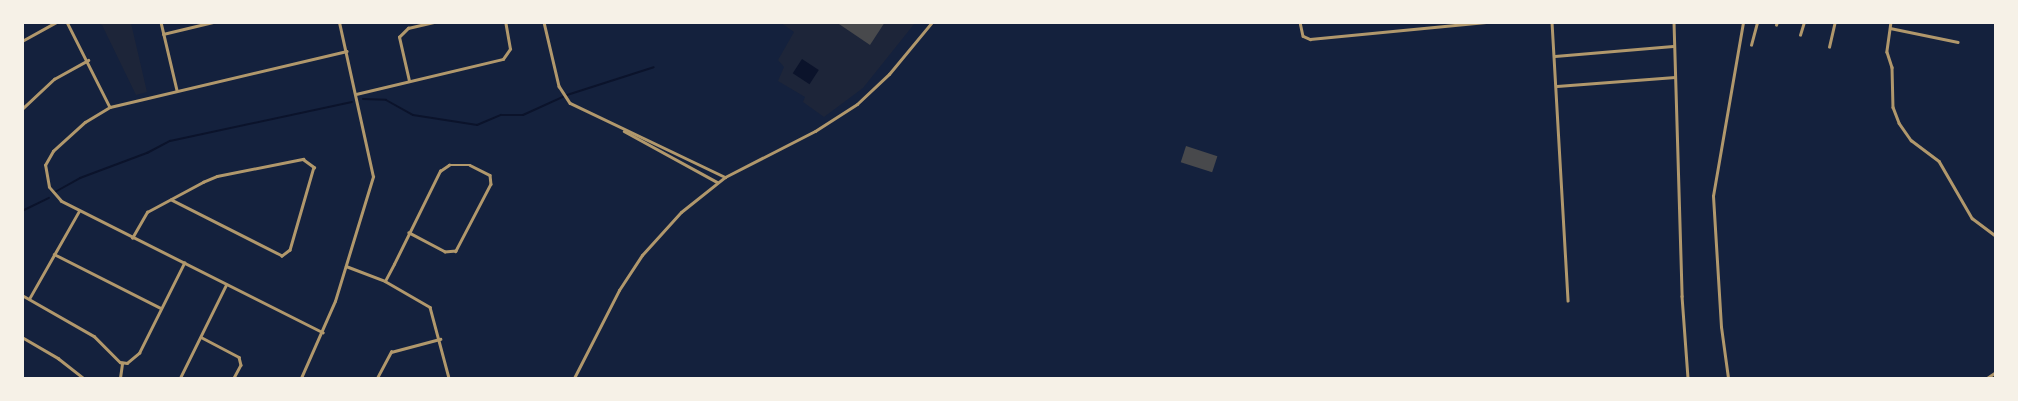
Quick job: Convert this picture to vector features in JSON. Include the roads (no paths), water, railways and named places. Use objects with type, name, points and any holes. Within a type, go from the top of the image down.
[{"type":"street","points":[[22,41],[56,22]]},
{"type":"street","points":[[67,22],[110,106]]},
{"type":"street","points":[[161,22],[177,90]]},
{"type":"street","points":[[163,34],[213,22]]},
{"type":"street","points":[[301,378],[323,333],[373,177],[339,22]]},
{"type":"street","points":[[409,81],[399,37],[408,28],[433,22]]},
{"type":"street","points":[[356,94],[503,59],[510,49],[505,22]]},
{"type":"street","points":[[544,22],[562,96],[577,108],[623,130],[717,182]]},
{"type":"street","points":[[574,378],[619,290],[642,255],[681,212],[725,177],[815,131],[856,104],[896,67],[932,22]]},
{"type":"street","points":[[1300,22],[1303,36],[1310,39],[1488,22]]},
{"type":"street","points":[[1437,22],[1438,27]]},
{"type":"street","points":[[1552,22],[1568,301]]},
{"type":"street","points":[[1674,22],[1682,296],[1688,378]]},
{"type":"street","points":[[1728,378],[1721,327],[1713,196],[1742,22]]},
{"type":"street","points":[[1751,45],[1757,22]]},
{"type":"street","points":[[1800,35],[1804,22]]},
{"type":"street","points":[[1829,47],[1835,22]]},
{"type":"street","points":[[1891,22],[1887,57],[1892,67],[1893,106],[1899,123],[1911,140],[1939,160],[1972,218],[1991,233],[1996,234]]},
{"type":"street","points":[[1890,28],[1958,42]]},
{"type":"street","points":[[1555,56],[1674,46]]},
{"type":"street","points":[[323,333],[132,238],[53,195],[47,182],[45,165],[53,151],[85,122],[110,106],[346,51]]},
{"type":"street","points":[[22,109],[54,78],[88,60]]},
{"type":"street","points":[[1557,86],[1675,76]]},
{"type":"street","points":[[623,130],[674,150],[725,177]]},
{"type":"street","points":[[132,238],[148,212],[171,200],[218,176],[303,159],[314,165],[290,248],[284,255],[265,249],[171,200]]},
{"type":"street","points":[[385,281],[409,233],[443,168],[449,165],[470,165],[490,175],[491,184],[456,251],[445,252],[409,233]]},
{"type":"street","points":[[29,299],[79,210]]},
{"type":"street","points":[[54,254],[161,308]]},
{"type":"street","points":[[122,363],[135,359],[184,263]]},
{"type":"street","points":[[346,266],[385,281],[430,307],[449,378]]},
{"type":"street","points":[[180,378],[226,285]]},
{"type":"street","points":[[22,295],[94,336],[122,363]]},
{"type":"street","points":[[201,336],[239,357],[241,365],[234,378]]},
{"type":"street","points":[[22,337],[58,358],[84,378]]},
{"type":"street","points":[[377,378],[391,352],[440,339]]},
{"type":"street","points":[[120,378],[122,363]]},
{"type":"street","points":[[1988,378],[1996,372]]},
{"type":"waterway","points":[[363,99],[386,100],[413,115],[477,125],[501,115],[523,115],[567,95],[654,67]]},
{"type":"waterway","points":[[55,192],[80,178],[147,153],[170,141],[352,102]]},
{"type":"waterway","points":[[22,211],[49,198]]}]
